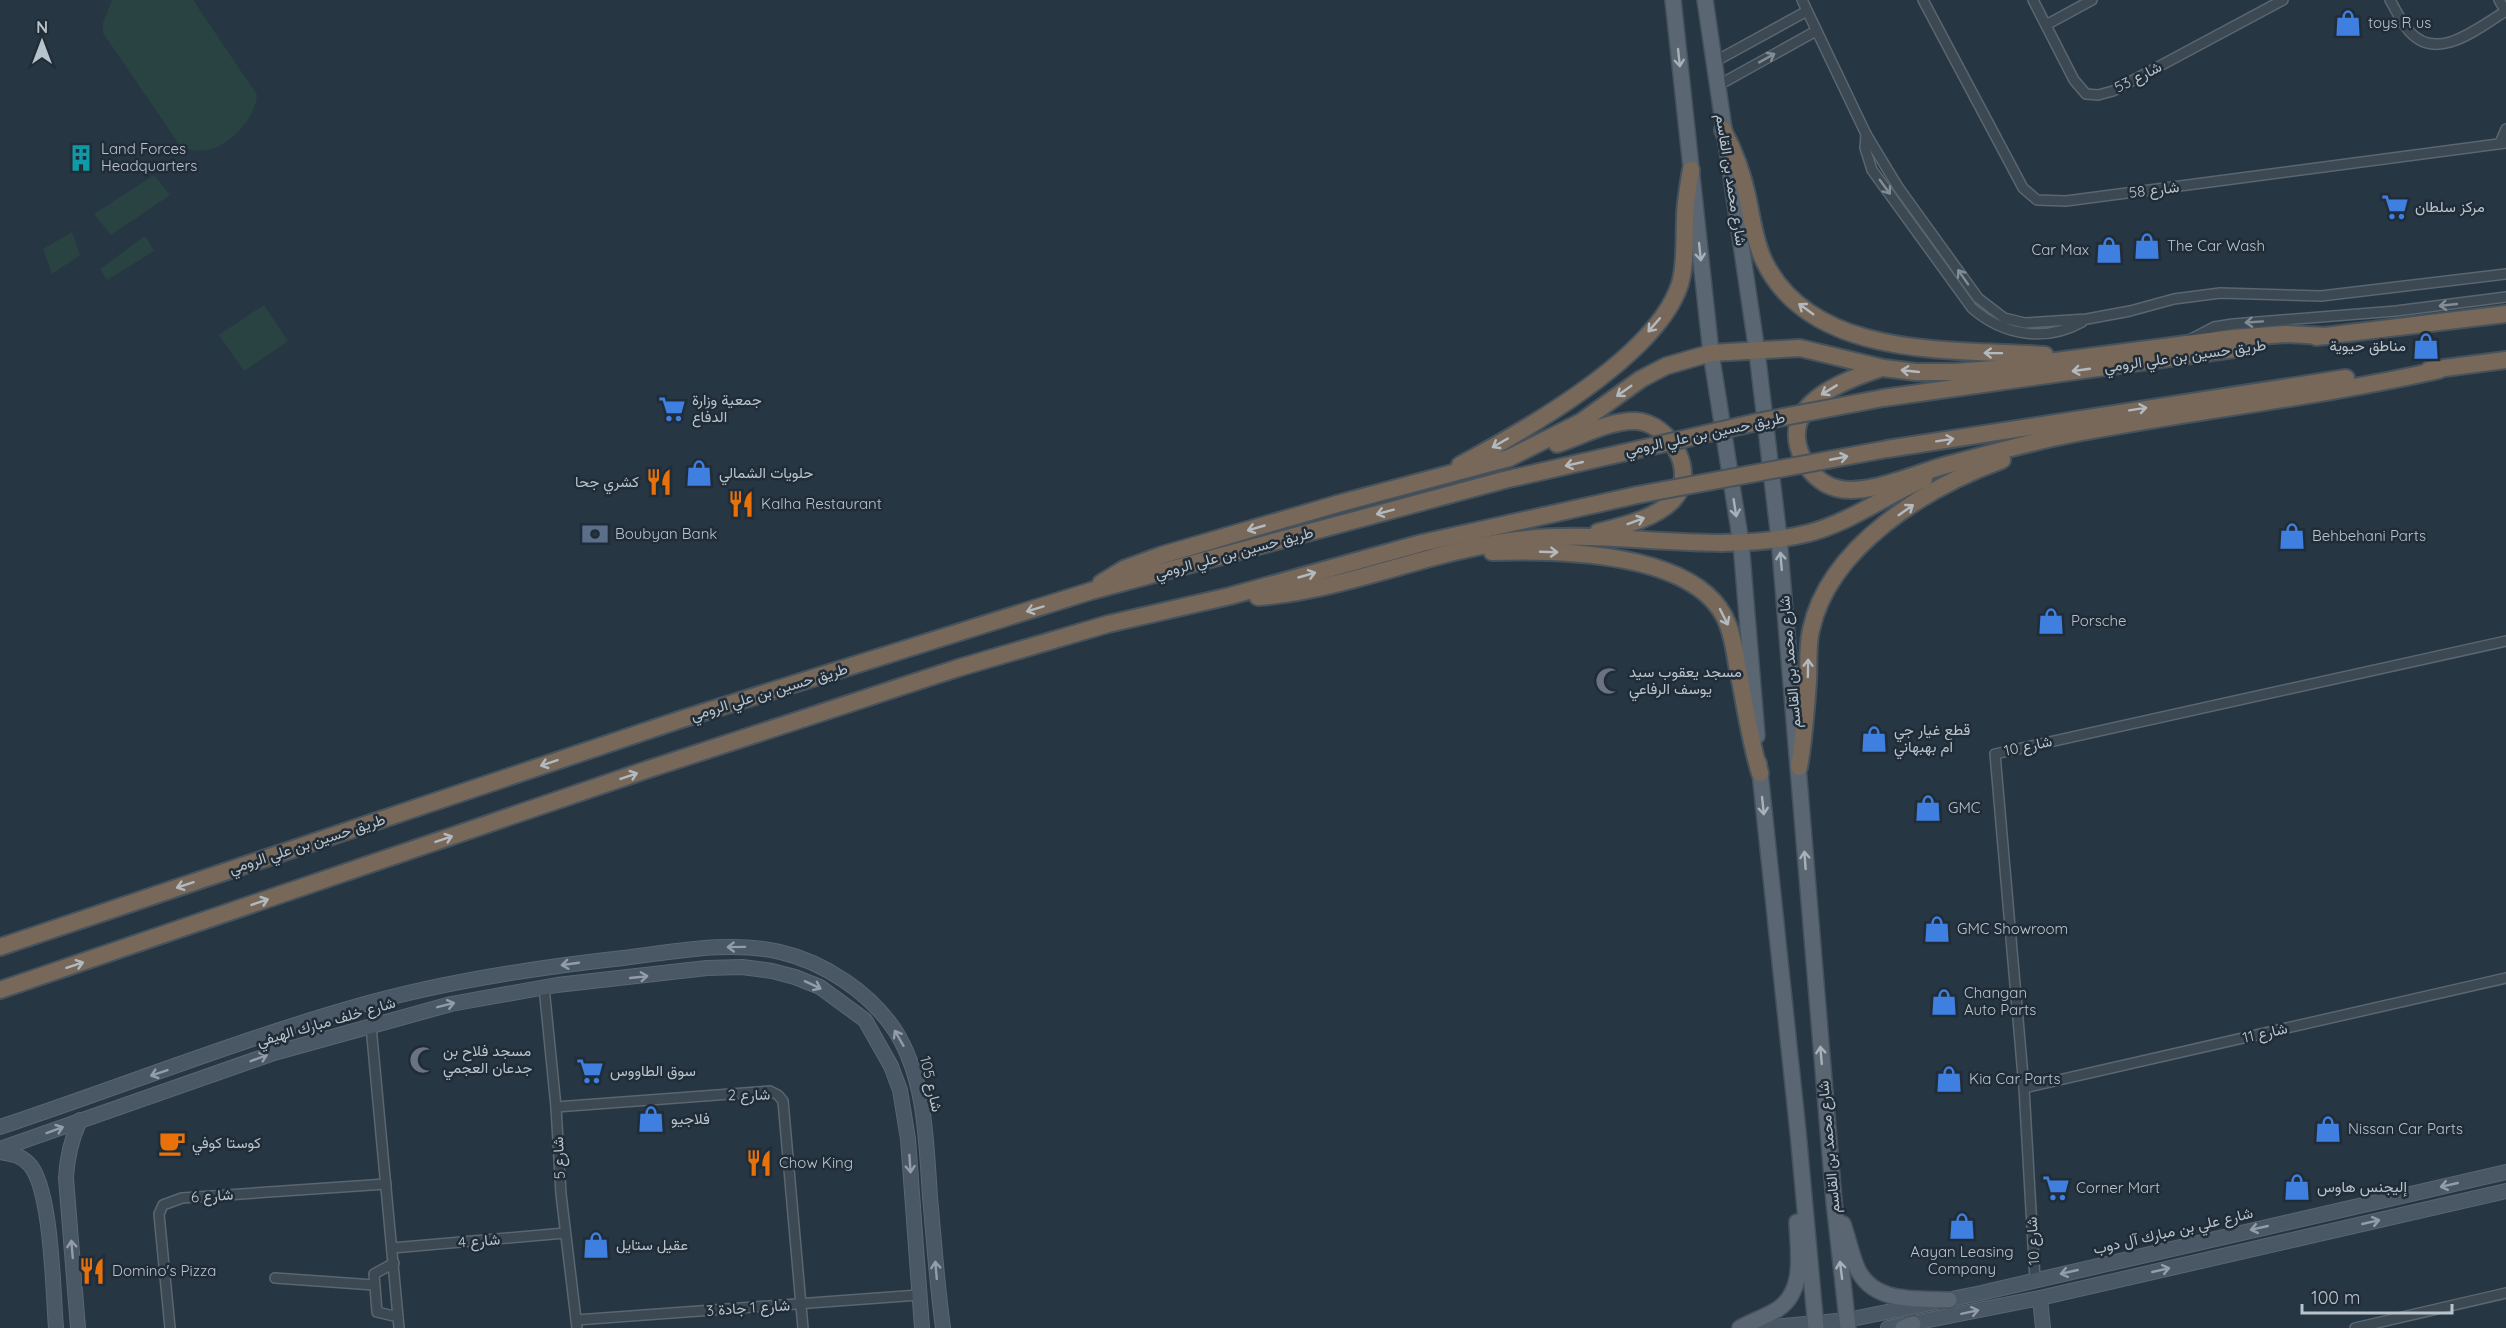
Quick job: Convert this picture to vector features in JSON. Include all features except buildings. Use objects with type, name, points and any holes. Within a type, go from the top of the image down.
[{"type":"highway","points":[[1724,130],[1742,177],[1755,236],[1764,261],[1786,293],[1814,315],[1857,334],[1923,349],[2072,357]]},
{"type":"highway","points":[[1434,479],[1547,415],[1595,381],[1639,343],[1658,321],[1674,299],[1683,273],[1685,212],[1691,170]]},
{"type":"highway","name":"طريق حسين بن علي الرومي","points":[[0,947],[682,719],[1091,591],[1504,480],[1757,422],[1883,398],[2326,336],[2506,314]]},
{"type":"highway","points":[[1509,458],[1581,422],[1641,379],[1666,366],[1711,353],[1800,348],[1883,368],[1916,372],[1954,372],[2258,336],[2326,336]]},
{"type":"highway","points":[[0,992],[649,769],[958,668],[1108,624],[1230,596],[1422,543],[1637,495],[1887,449],[2314,382],[2439,370],[2506,360]]},
{"type":"highway","points":[[1883,368],[1840,383],[1824,392],[1810,403],[1801,418],[1797,435],[1800,452],[1807,468],[1820,480],[1836,488],[1853,490],[1872,487],[1980,456],[2078,433],[2342,390],[2439,370]]},
{"type":"highway","points":[[1091,591],[1124,569],[1162,555],[1337,504],[1509,458],[1617,423],[1638,421],[1657,428],[1672,441],[1681,460],[1682,480],[1675,499],[1660,511],[1635,522],[1580,537]]},
{"type":"highway","points":[[1799,767],[1806,705],[1810,633],[1822,596],[1843,565],[1860,546],[1885,525],[1954,478],[2078,433]]},
{"type":"highway","points":[[1230,596],[1265,596],[1307,591],[1449,554],[1514,540],[1580,537],[1741,543],[1779,538],[1828,527],[1920,481],[1980,456]]},
{"type":"highway","points":[[1449,554],[1526,552],[1580,554],[1653,568],[1694,583],[1714,601],[1728,624],[1743,694],[1750,743],[1760,773]]},
{"type":"main road","name":"شارع محمد بن القاسم","points":[[1673,0],[1711,353],[1741,543],[1760,773],[1816,1325]]},
{"type":"main road","name":"شارع محمد بن القاسم","points":[[1705,0],[1757,352],[1779,538],[1833,1201],[1847,1324]]},
{"type":"main road","points":[[1740,1328],[1784,1305],[1793,1293],[1797,1280],[1790,1060]]},
{"type":"main road","points":[[1833,1201],[1858,1270],[1873,1288],[1897,1298],[1948,1300]]},
{"type":"street","points":[[1802,0],[1866,134],[1899,187],[1971,289],[1987,306],[2004,318],[2025,323],[2087,319],[2197,295],[2248,292],[2298,297],[2320,296],[2506,274]]},
{"type":"street","name":"شارع 58","points":[[1923,0],[2022,188],[2037,200],[2066,201],[2503,143],[2506,129]]},
{"type":"street","name":"شارع 53","points":[[2032,0],[2074,80],[2086,94],[2098,95],[2113,91],[2279,1]]},
{"type":"street","points":[[2046,25],[2092,0]]},
{"type":"street","points":[[2390,0],[2409,32],[2425,44],[2439,45],[2457,40],[2506,12],[2499,0]]},
{"type":"street","points":[[1714,62],[1807,11]]},
{"type":"street","points":[[1717,86],[1816,31]]},
{"type":"street","points":[[2184,344],[2204,332],[2233,324],[2396,311],[2506,297]]},
{"type":"street","name":"شارع 10","points":[[2035,1280],[2024,1088],[1995,754],[2506,641]]},
{"type":"street","name":"شارع 105","points":[[670,952],[746,947],[799,957],[838,977],[869,1000],[894,1030],[910,1057],[920,1092],[943,1328]]},
{"type":"street","points":[[670,952],[677,962],[674,973],[707,968],[772,971],[820,987],[865,1020],[891,1066],[900,1090],[908,1139],[922,1328]]},
{"type":"street","name":"شارع خلف مبارك الهيفي","points":[[0,1127],[311,1020],[411,992],[511,972],[670,952]]},
{"type":"street","name":"شارع خلف مبارك الهيفي","points":[[0,1151],[81,1120],[274,1053],[451,1004],[544,987],[674,973]]},
{"type":"street","name":"شارع 11","points":[[2024,1088],[2506,978]]},
{"type":"street","name":"شارع 5","points":[[544,987],[566,1233],[577,1324]]},
{"type":"street","points":[[371,1026],[399,1328]]},
{"type":"street","points":[[214,1054],[212,1064],[214,1068],[223,1072]]},
{"type":"street","points":[[186,1063],[198,1069],[198,1078],[195,1082]]},
{"type":"street","name":"شارع 2","points":[[556,1107],[770,1091],[778,1095],[783,1101],[803,1328]]},
{"type":"street","points":[[78,1328],[67,1158],[71,1141],[81,1120]]},
{"type":"street","points":[[908,1139],[915,1135],[926,1138]]},
{"type":"street","points":[[0,1151],[16,1154],[30,1166],[39,1182],[47,1220]]},
{"type":"street","name":"شارع علي بن مبارك آل دوب","points":[[1764,1328],[1847,1324],[2506,1172]]},
{"type":"street","name":"شارع 6","points":[[170,1328],[159,1214],[163,1205],[182,1198],[386,1184]]},
{"type":"street","points":[[1888,1328],[1908,1326],[2040,1298],[2506,1191]]},
{"type":"street","points":[[56,1328],[47,1208],[56,1203],[64,1206],[69,1214]]},
{"type":"street","points":[[2340,1210],[2336,1221],[2343,1229]]},
{"type":"street","points":[[2313,1216],[2320,1218],[2323,1223],[2323,1229],[2318,1234]]},
{"type":"street","name":"شارع 4","points":[[392,1248],[566,1233]]},
{"type":"street","points":[[394,1263],[374,1274],[374,1285],[377,1312],[398,1317]]},
{"type":"street","points":[[275,1278],[374,1285]]},
{"type":"street","points":[[2355,1328],[2506,1293]]},
{"type":"street","name":"شارع 1 جادة 3","points":[[577,1324],[919,1295]]},
{"type":"street","points":[[2040,1298],[2043,1328]]},
{"type":"green space","points":[[112,0],[193,0],[257,95],[248,119],[239,131],[217,147],[204,151],[191,150],[179,144],[103,33],[103,23]]},
{"type":"green space","points":[[154,175],[170,195],[111,235],[94,214]]},
{"type":"green space","points":[[72,232],[80,255],[52,274],[43,249]]},
{"type":"green space","points":[[145,236],[154,251],[107,280],[100,269]]},
{"type":"green space","points":[[264,305],[288,341],[244,371],[219,335]]},
{"type":"place","name":"toys R us","points":[[2348,23]]},
{"type":"place","name":"Land Forces Headquarters","points":[[81,158]]},
{"type":"place","name":"مركز سلطان","points":[[2395,207]]},
{"type":"place","name":"The Car Wash","points":[[2147,246]]},
{"type":"place","name":"Car Max","points":[[2109,250]]},
{"type":"place","name":"مناطق حيوية","points":[[2426,346]]},
{"type":"place","name":"جمعية وزارة الدفاع","points":[[672,409]]},
{"type":"place","name":"حلويات الشمالي","points":[[699,473]]},
{"type":"place","name":"كشري جحا","points":[[659,482]]},
{"type":"place","name":"Kalha Restaurant","points":[[741,504]]},
{"type":"place","name":"Boubyan Bank","points":[[595,534]]},
{"type":"place","name":"Behbehani Parts","points":[[2292,536]]},
{"type":"place","name":"Porsche","points":[[2051,621]]},
{"type":"place","name":"مسجد يعقوب سيد يوسف الرفاعي","points":[[1609,681]]},
{"type":"place","name":"قطع غيار جي ام بهبهاني","points":[[1874,739]]},
{"type":"place","name":"GMC","points":[[1928,808]]},
{"type":"place","name":"GMC Showroom","points":[[1937,929]]},
{"type":"place","name":"Changan Auto Parts","points":[[1944,1002]]},
{"type":"place","name":"مسجد فلاح بن جدعان العجمي","points":[[423,1060]]},
{"type":"place","name":"سوق الطاووس","points":[[590,1071]]},
{"type":"place","name":"Kia Car Parts","points":[[1949,1079]]},
{"type":"place","name":"فلاجيو","points":[[651,1119]]},
{"type":"place","name":"Nissan Car Parts","points":[[2328,1129]]},
{"type":"place","name":"كوستا كوفي","points":[[172,1143]]},
{"type":"place","name":"Chow King","points":[[759,1163]]},
{"type":"place","name":"إليجنس هاوس","points":[[2297,1187]]},
{"type":"place","name":"Corner Mart","points":[[2056,1188]]},
{"type":"place","name":"Aayan Leasing Company","points":[[1962,1226]]},
{"type":"place","name":"عقيل ستايل","points":[[596,1245]]},
{"type":"place","name":"Domino's Pizza","points":[[92,1271]]}]
